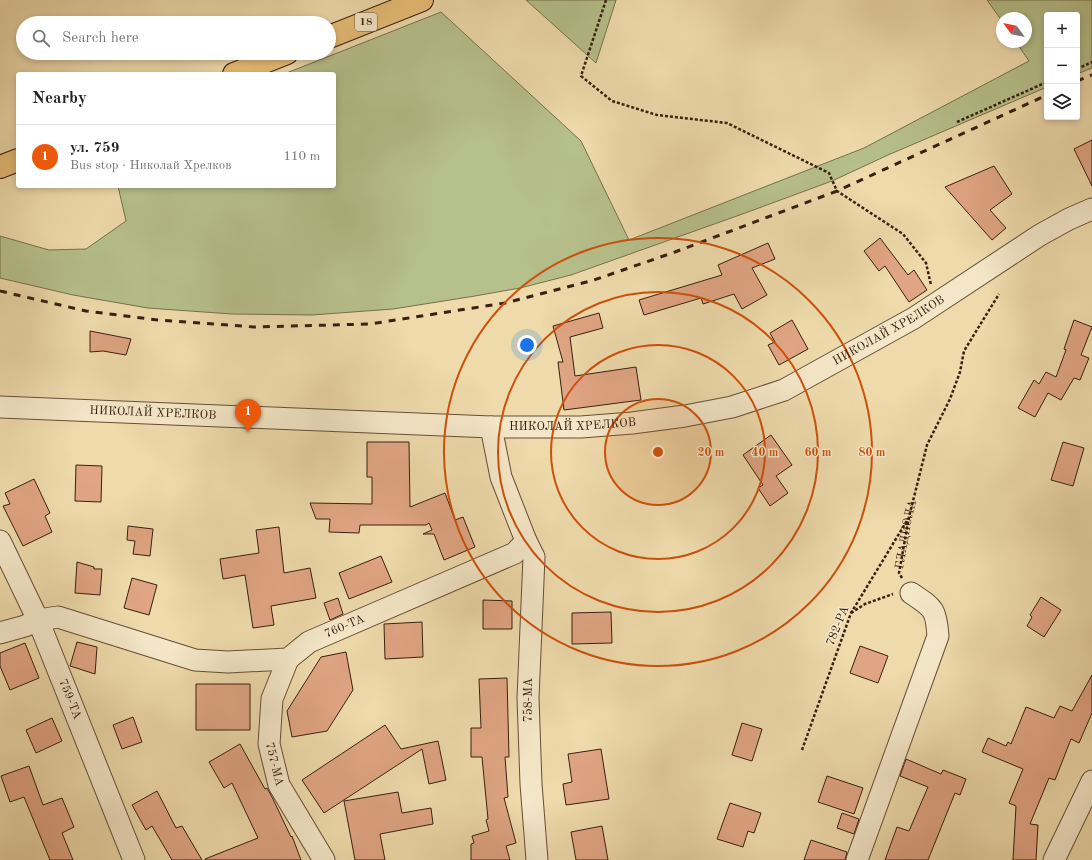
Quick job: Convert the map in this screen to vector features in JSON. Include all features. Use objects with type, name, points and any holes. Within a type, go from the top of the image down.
[{"type":"highway","name":"18","points":[[336,34],[422,0]]},
{"type":"highway","points":[[239,72],[269,60]]},
{"type":"highway","points":[[0,167],[16,161]]},
{"type":"street","name":"НИКОЛАЙ ХРЕЛКОВ","points":[[0,408],[491,427],[581,427],[632,423],[685,416],[732,407],[784,390],[914,318],[1040,235],[1069,219],[1092,209]]},
{"type":"street","points":[[491,427],[501,477],[526,541]]},
{"type":"street","name":"759-ТА","points":[[0,541],[38,620],[134,860]]},
{"type":"street","name":"760-ТА","points":[[288,658],[309,642],[515,553],[526,541]]},
{"type":"street","name":"758-МА","points":[[526,541],[534,557],[528,698],[531,784],[537,860]]},
{"type":"street","points":[[857,860],[938,636],[937,619],[930,606],[910,593]]},
{"type":"street","points":[[0,633],[25,626],[38,620],[58,616],[195,660],[228,662],[288,658]]},
{"type":"street","name":"757-МА","points":[[288,658],[272,699],[270,744],[279,785],[324,860]]},
{"type":"street","points":[[1054,860],[1092,781]]},
{"type":"path","points":[[606,0],[582,76],[612,101],[657,115],[727,123],[829,173],[837,191],[903,234],[926,263],[932,289]]},
{"type":"path","points":[[1080,68],[1092,62]]},
{"type":"path","points":[[957,122],[1044,83]]},
{"type":"path","name":"ГЛАДИОЛА","points":[[910,593],[899,573],[909,517],[927,445],[950,399],[960,372],[964,350],[999,294]]},
{"type":"path","name":"782-РА","points":[[802,750],[851,613],[909,517]]},
{"type":"path","points":[[851,613],[865,604],[889,594],[910,593]]},
{"type":"green space","points":[[526,0],[616,0],[596,63]]},
{"type":"green space","points":[[987,0],[1092,0],[1092,68],[1080,73],[1080,12],[1044,12],[1044,88],[888,155],[832,181],[571,275],[520,288],[393,309],[312,315],[232,314],[148,308],[73,295],[0,278],[0,236],[49,250],[86,249],[126,221],[118,188],[336,188],[336,72],[289,72],[319,60],[336,60],[336,53],[441,12],[581,141],[629,240],[864,148],[1029,61],[1020,48],[1032,48],[1032,12],[996,13]]},
{"type":"building","points":[[1092,140],[1092,186],[1074,149]]},
{"type":"building","points":[[994,166],[1012,194],[990,210],[1006,228],[992,240],[945,187]]},
{"type":"building","points":[[880,238],[908,275],[914,270],[927,290],[909,302],[885,266],[879,271],[864,251]]},
{"type":"building","points":[[768,243],[775,259],[752,268],[767,295],[742,309],[734,294],[703,304],[701,298],[644,315],[639,300],[722,275],[718,265]]},
{"type":"building","points":[[599,313],[603,328],[570,337],[575,376],[636,367],[641,400],[564,410],[558,362],[563,362],[553,326]]},
{"type":"building","points":[[792,320],[808,349],[779,365],[768,345],[775,342],[770,333]]},
{"type":"building","points":[[1074,320],[1092,327],[1081,355],[1089,358],[1080,380],[1074,378],[1061,400],[1048,393],[1035,417],[1018,408],[1034,380],[1039,384],[1046,372],[1056,377],[1066,350],[1064,349]]},
{"type":"building","points":[[90,331],[131,339],[126,355],[103,351],[90,352]]},
{"type":"building","points":[[771,435],[792,465],[776,476],[788,493],[770,506],[758,488],[763,485],[743,455]]},
{"type":"building","points":[[367,442],[409,442],[410,507],[445,493],[455,520],[463,517],[475,547],[444,560],[434,534],[423,534],[432,530],[429,523],[426,525],[360,525],[359,533],[329,532],[330,519],[316,519],[310,503],[372,504],[372,477],[367,477]]},
{"type":"building","points":[[1063,442],[1084,448],[1073,486],[1051,480]]},
{"type":"building","points":[[76,465],[102,466],[101,502],[75,501]]},
{"type":"building","points":[[34,479],[50,513],[45,516],[52,532],[23,546],[3,506],[10,504],[5,493]]},
{"type":"building","points":[[128,526],[153,529],[150,556],[133,554],[135,541],[127,540]]},
{"type":"building","points":[[279,527],[284,573],[310,568],[316,598],[271,606],[274,625],[253,628],[245,575],[223,579],[220,559],[259,553],[256,530]]},
{"type":"building","points":[[381,556],[392,582],[349,599],[339,573]]},
{"type":"building","points":[[77,562],[94,567],[94,569],[102,569],[100,595],[75,593]]},
{"type":"building","points":[[132,578],[157,585],[149,615],[124,608]]},
{"type":"building","points":[[1041,597],[1061,610],[1044,637],[1027,626],[1032,617],[1030,615]]},
{"type":"building","points":[[338,598],[343,614],[330,620],[324,603]]},
{"type":"building","points":[[483,600],[512,601],[512,629],[483,629]]},
{"type":"building","points":[[611,612],[612,643],[572,644],[572,613]]},
{"type":"building","points":[[422,622],[423,657],[385,659],[384,624]]},
{"type":"building","points":[[77,642],[97,647],[95,674],[70,666]]},
{"type":"building","points":[[25,643],[39,678],[10,690],[0,666],[0,653]]},
{"type":"building","points":[[860,646],[888,656],[878,683],[850,673]]},
{"type":"building","points":[[346,652],[353,690],[327,731],[292,737],[287,711],[321,657]]},
{"type":"building","points":[[1092,675],[1092,713],[1079,743],[1071,739],[1055,780],[1049,778],[1030,824],[1038,825],[1036,860],[1013,860],[1016,806],[1009,803],[1023,769],[982,752],[988,738],[1006,746],[1008,742],[1011,744],[1026,707],[1054,718],[1060,706],[1072,711]]},
{"type":"building","points":[[507,678],[509,757],[505,757],[508,797],[504,798],[516,843],[506,846],[510,860],[471,860],[471,844],[474,843],[472,836],[489,831],[486,820],[488,819],[482,757],[471,757],[471,728],[481,728],[479,679]]},
{"type":"building","points":[[196,684],[250,684],[250,730],[196,730]]},
{"type":"building","points":[[133,717],[142,742],[122,749],[113,725]]},
{"type":"building","points":[[52,718],[62,741],[36,753],[26,730]]},
{"type":"building","points":[[742,723],[762,729],[752,761],[732,755]]},
{"type":"building","points":[[385,725],[401,749],[438,741],[446,780],[429,784],[422,749],[324,813],[302,780]]},
{"type":"building","points":[[240,744],[265,789],[267,788],[272,797],[291,837],[292,836],[301,860],[205,860],[258,838],[232,783],[224,788],[209,762]]},
{"type":"building","points":[[601,749],[609,799],[566,805],[563,784],[572,782],[568,754]]},
{"type":"building","points":[[906,759],[941,774],[943,770],[966,779],[960,795],[955,793],[928,860],[885,860],[897,827],[909,831],[928,787],[900,776]]},
{"type":"building","points":[[29,766],[43,805],[62,798],[74,827],[62,833],[73,860],[50,860],[24,797],[10,802],[1,776]]},
{"type":"building","points":[[827,776],[863,788],[854,814],[818,802]]},
{"type":"building","points":[[157,791],[176,828],[182,826],[202,860],[172,860],[152,826],[146,830],[132,805]]},
{"type":"building","points":[[398,792],[402,813],[431,808],[433,824],[380,834],[385,860],[355,860],[344,801]]},
{"type":"building","points":[[730,803],[761,813],[754,833],[748,831],[743,847],[717,839]]},
{"type":"building","points":[[842,813],[859,819],[854,834],[837,828]]},
{"type":"building","points":[[602,826],[608,860],[576,860],[571,832]]},
{"type":"building","points":[[811,840],[847,852],[845,860],[804,860]]},
{"type":"railway","points":[[1080,80],[1092,75]]},
{"type":"railway","points":[[0,291],[86,311],[158,320],[254,327],[370,324],[505,303],[594,280],[675,252],[837,191],[1044,96]]},
{"type":"place","name":"ул. 759","points":[[248,432]]}]
